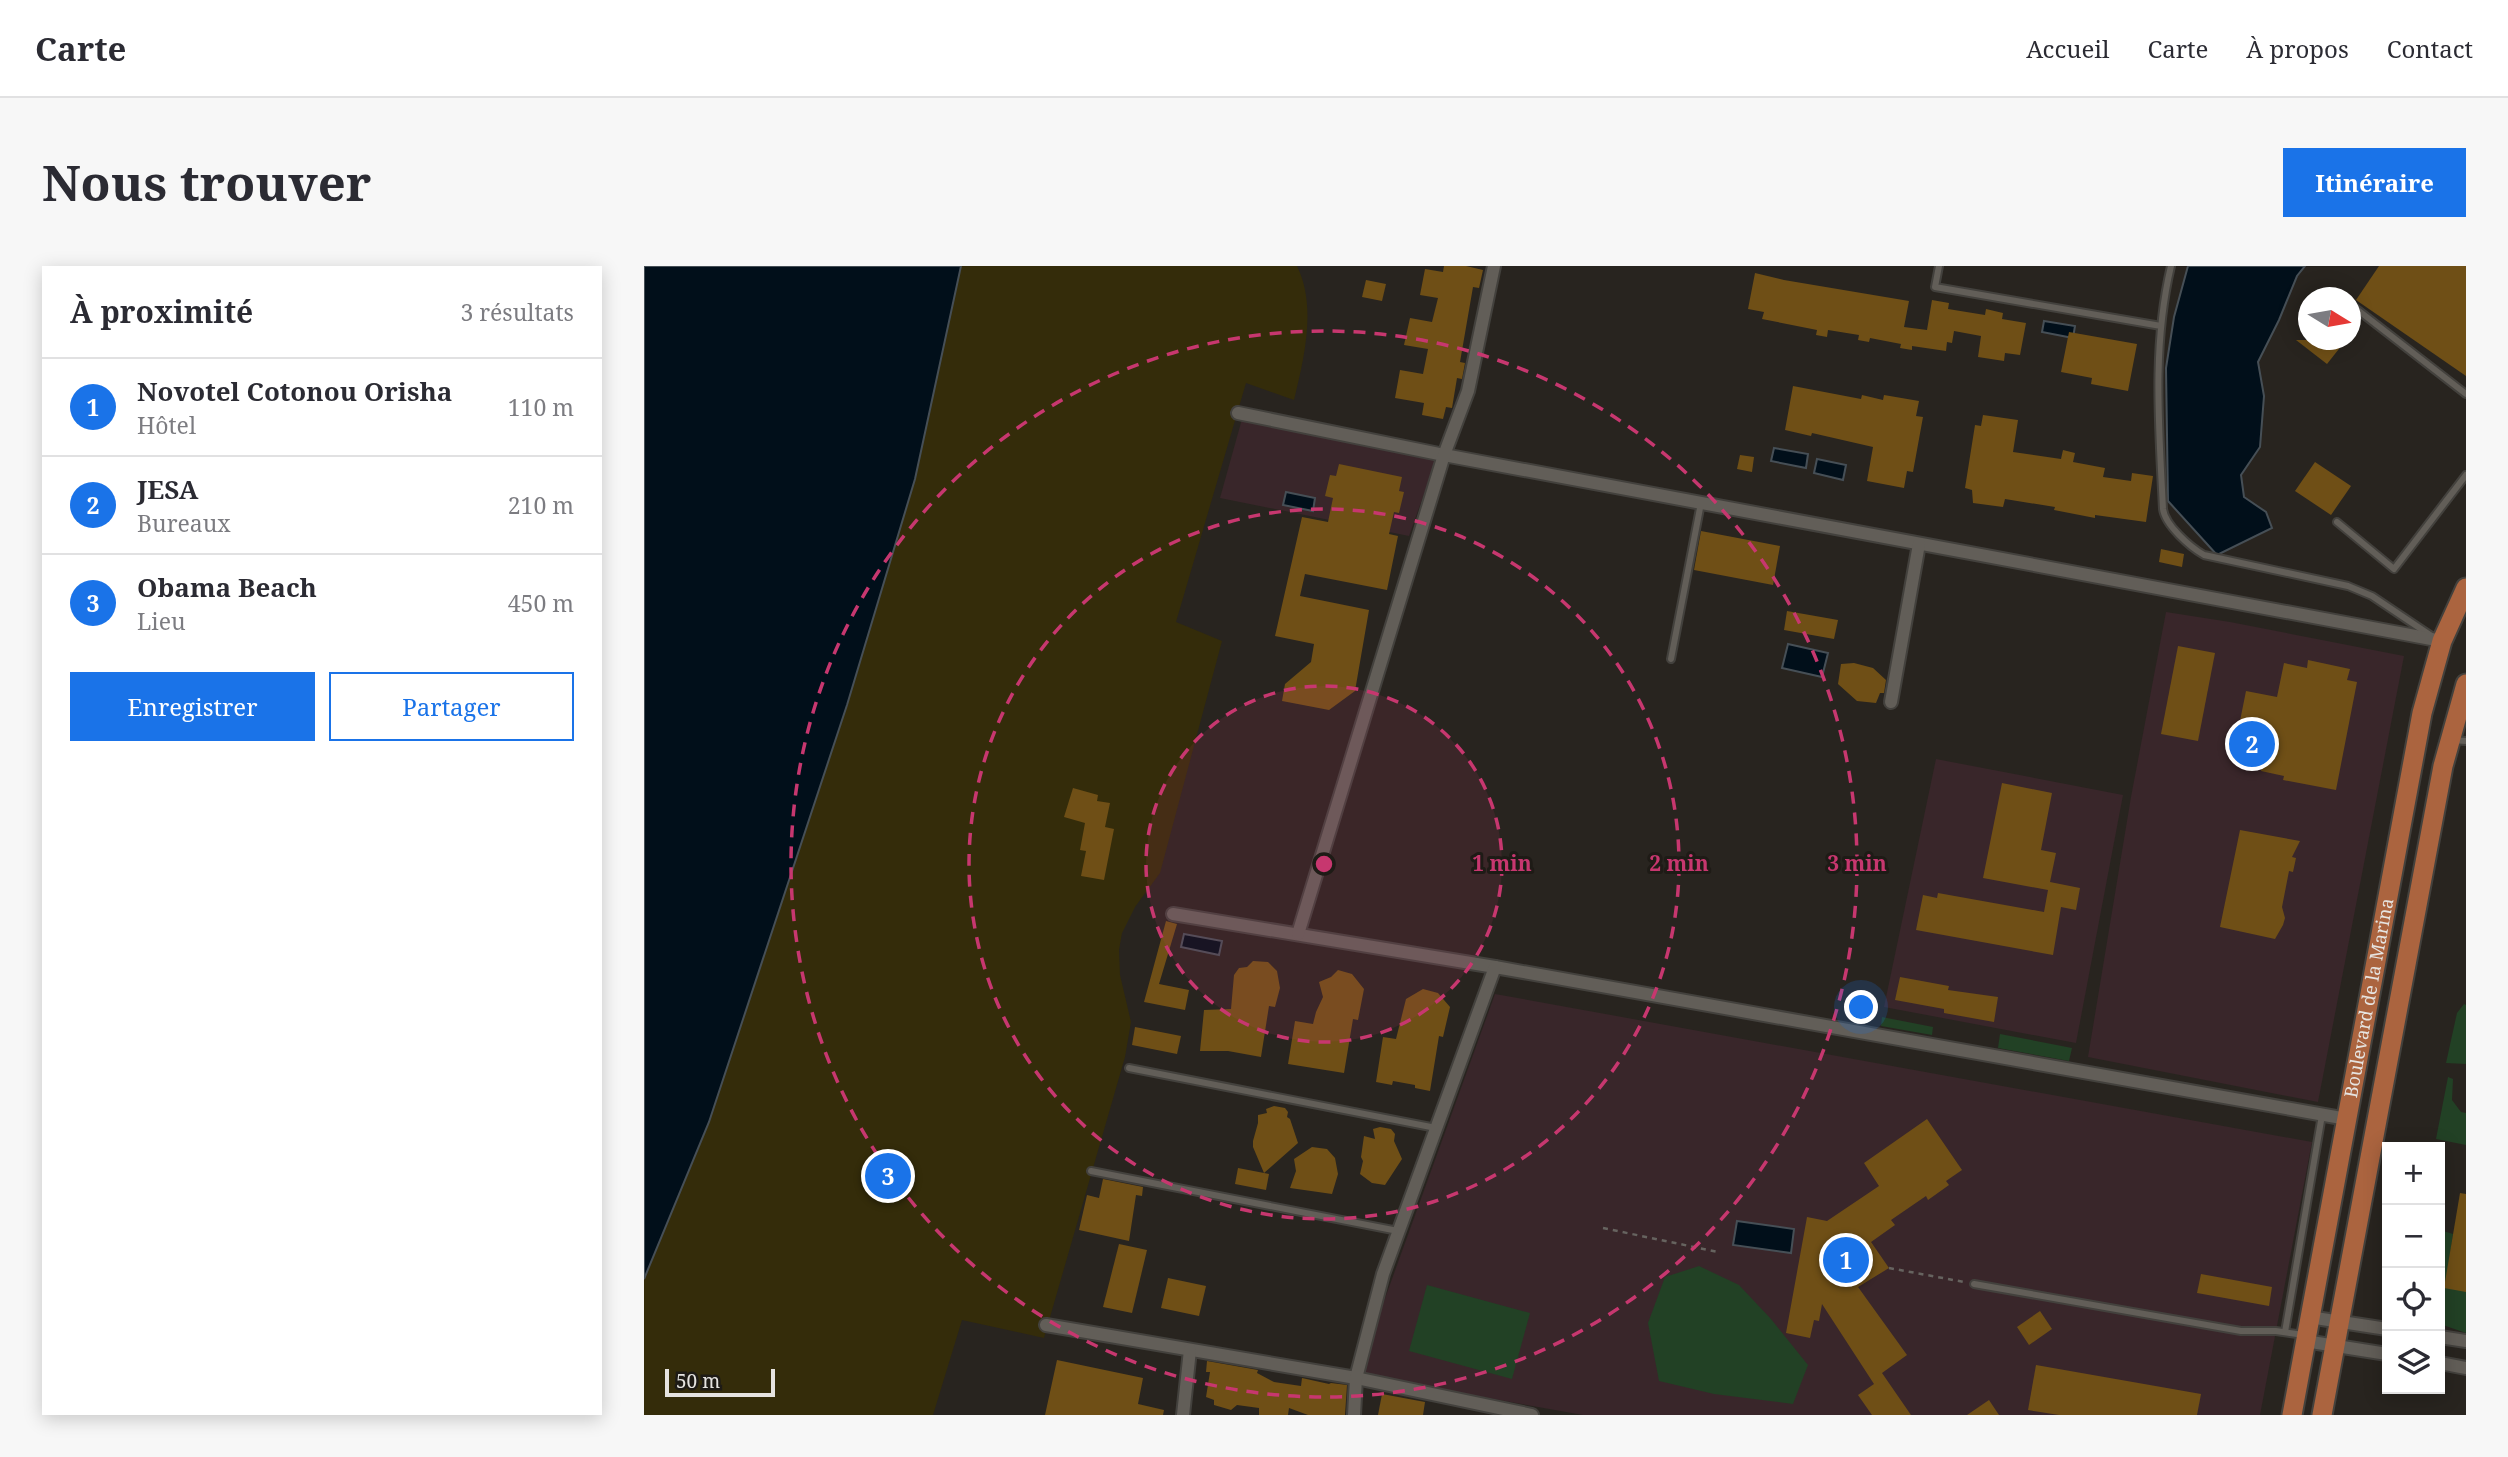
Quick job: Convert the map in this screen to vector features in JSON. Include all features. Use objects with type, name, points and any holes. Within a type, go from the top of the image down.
[{"type":"main road","name":"Boulevard de la Marina","points":[[2292,1415],[2422,713],[2439,641],[2466,588]]},
{"type":"main road","name":"Boulevard de la Marina","points":[[2322,1415],[2443,766],[2458,740],[2466,684]]},
{"type":"street","points":[[1298,934],[1444,455],[1468,391],[1494,266]]},
{"type":"street","points":[[1238,413],[1444,455],[2439,641]]},
{"type":"street","points":[[1891,702],[1919,544]]},
{"type":"street","points":[[1173,914],[1495,967],[2347,1119]]},
{"type":"street","points":[[1354,1415],[1356,1378],[1383,1274],[1495,967]]},
{"type":"street","points":[[2306,1331],[2341,1322],[2382,1328]]},
{"type":"street","points":[[1046,1325],[1356,1378],[1503,1412],[1530,1415]]},
{"type":"street","points":[[2306,1331],[2336,1344],[2382,1352]]},
{"type":"street","points":[[2445,1338],[2466,1341]]},
{"type":"street","points":[[1183,1415],[1190,1350]]},
{"type":"street","points":[[2445,1364],[2466,1368]]},
{"type":"lane","points":[[1938,266],[1935,287],[2161,326]]},
{"type":"lane","points":[[2171,266],[2163,298],[2158,381],[2163,509],[2167,521],[2204,555],[2360,590],[2439,641]]},
{"type":"lane","points":[[2361,313],[2466,394]]},
{"type":"lane","points":[[2337,522],[2394,569],[2466,475]]},
{"type":"lane","points":[[1671,659],[1701,503]]},
{"type":"lane","points":[[1129,1068],[1436,1128]]},
{"type":"lane","points":[[2285,1332],[2322,1115]]},
{"type":"lane","points":[[1091,1171],[1398,1231]]},
{"type":"lane","points":[[1974,1284],[2241,1331],[2306,1331]]},
{"type":"path","points":[[1603,1228],[1718,1252]]},
{"type":"path","points":[[1889,1268],[1974,1284]]},
{"type":"shaded area","points":[[1242,419],[1436,460],[1409,536],[1220,498]]},
{"type":"shaded area","points":[[2166,612],[2404,656],[2318,1102],[2088,1057],[2131,797]]},
{"type":"shaded area","points":[[1936,759],[2123,795],[2076,1043],[1884,1007]]},
{"type":"shaded area","points":[[1495,994],[2312,1142],[2260,1415],[1583,1415],[1366,1376],[1362,1362]]},
{"type":"green space","points":[[2464,1004],[2466,1064],[2446,1063],[2457,1013]]},
{"type":"green space","points":[[1882,1017],[1933,1027],[1932,1035],[1881,1026]]},
{"type":"green space","points":[[2000,1034],[2072,1048],[2069,1061],[1998,1048]]},
{"type":"green space","points":[[2448,1077],[2453,1079],[2452,1100],[2461,1112],[2466,1113],[2466,1145],[2436,1139]]},
{"type":"green space","points":[[2445,1232],[2453,1234],[2446,1282],[2466,1289],[2466,1333],[2445,1326]]},
{"type":"green space","points":[[1699,1266],[1739,1285],[1808,1365],[1793,1404],[1714,1394],[1659,1381],[1648,1323],[1665,1277]]},
{"type":"green space","points":[[1427,1285],[1530,1313],[1512,1379],[1409,1351]]},
{"type":"sand","points":[[961,266],[1297,266],[1303,282],[1307,333],[1294,400],[1246,383],[1176,622],[1222,641],[1160,873],[1135,907],[1122,933],[1119,950],[1120,975],[1131,1022],[1125,1057],[1044,1338],[962,1320],[933,1415],[644,1415],[644,1279],[709,1122],[847,705],[915,479]]},
{"type":"water","points":[[644,266],[961,266],[915,479],[847,705],[709,1122],[644,1279]]},
{"type":"water","points":[[2188,266],[2305,266],[2297,276],[2258,362],[2264,396],[2260,447],[2241,475],[2244,497],[2266,512],[2272,528],[2217,555],[2168,501],[2166,368],[2174,317]]},
{"type":"water","points":[[2044,321],[2075,326],[2073,338],[2042,332]]},
{"type":"water","points":[[1774,448],[1808,454],[1806,468],[1771,461]]},
{"type":"water","points":[[1817,459],[1846,465],[1843,480],[1814,473]]},
{"type":"water","points":[[1286,492],[1315,498],[1313,511],[1283,505]]},
{"type":"water","points":[[1788,644],[1828,653],[1822,677],[1782,668]]},
{"type":"water","points":[[1184,934],[1222,941],[1219,955],[1181,947]]},
{"type":"water","points":[[1737,1221],[1794,1229],[1791,1253],[1733,1245]]},
{"type":"building","points":[[1444,266],[1466,266],[1483,270],[1479,288],[1473,287],[1460,362],[1465,363],[1462,379],[1457,378],[1452,408],[1446,407],[1443,419],[1422,415],[1424,403],[1395,398],[1400,370],[1423,374],[1428,349],[1404,345],[1410,318],[1432,322],[1438,298],[1420,295],[1425,269],[1443,272]]},
{"type":"building","points":[[2379,266],[2466,266],[2466,376],[2361,303],[2361,293]]},
{"type":"building","points":[[1755,273],[1909,301],[1904,327],[1927,330],[1932,300],[1949,303],[1948,309],[1985,315],[1986,309],[2003,313],[2002,319],[2026,323],[2020,355],[2005,353],[2004,361],[1978,357],[1981,336],[1954,331],[1952,343],[1947,342],[1946,351],[1912,346],[1912,350],[1900,348],[1901,344],[1870,338],[1869,342],[1858,340],[1859,335],[1828,330],[1827,337],[1816,335],[1817,330],[1762,319],[1764,312],[1748,309]]},
{"type":"building","points":[[1366,280],[1386,284],[1382,301],[1362,297]]},
{"type":"building","points":[[2069,332],[2137,344],[2128,391],[2091,384],[2092,378],[2061,372]]},
{"type":"building","points":[[2309,350],[2338,350],[2327,364]]},
{"type":"building","points":[[1793,386],[1861,399],[1862,395],[1883,400],[1884,395],[1919,401],[1916,416],[1923,417],[1913,472],[1907,471],[1904,488],[1867,481],[1873,447],[1812,433],[1811,436],[1785,430]]},
{"type":"building","points":[[1983,415],[2018,420],[2013,452],[2061,459],[2063,450],[2075,453],[2073,462],[2105,468],[2103,477],[2131,481],[2132,473],[2153,476],[2146,522],[2095,515],[2095,518],[2054,510],[2055,507],[2005,499],[2003,507],[1973,503],[1972,490],[1965,488],[1975,425],[1981,426]]},
{"type":"building","points":[[1740,455],[1754,457],[1752,472],[1737,469]]},
{"type":"building","points":[[2315,462],[2351,486],[2331,515],[2295,491]]},
{"type":"building","points":[[1339,464],[1402,477],[1399,491],[1404,492],[1399,513],[1394,512],[1389,534],[1398,536],[1387,590],[1305,574],[1300,596],[1369,610],[1355,691],[1329,710],[1282,701],[1285,684],[1311,662],[1314,644],[1275,636],[1302,517],[1328,522],[1333,498],[1325,496],[1330,475],[1336,476]]},
{"type":"building","points":[[1701,531],[1780,546],[1773,585],[1694,570]]},
{"type":"building","points":[[2161,549],[2184,554],[2182,567],[2159,562]]},
{"type":"building","points":[[1787,611],[1838,620],[1834,639],[1784,630]]},
{"type":"building","points":[[2178,646],[2215,653],[2198,741],[2161,734]]},
{"type":"building","points":[[2308,660],[2350,669],[2347,680],[2357,682],[2336,790],[2283,780],[2284,776],[2261,771],[2262,767],[2232,761],[2246,691],[2277,697],[2284,663],[2307,668]]},
{"type":"building","points":[[1854,663],[1873,668],[1886,680],[1884,693],[1880,693],[1876,703],[1857,701],[1838,684],[1841,664]]},
{"type":"building","points":[[2002,783],[2052,793],[2041,850],[2056,853],[2050,882],[2080,888],[2076,910],[2061,907],[2053,955],[1916,930],[1923,895],[1937,898],[1938,893],[2044,912],[2048,890],[1983,878]]},
{"type":"building","points":[[1073,788],[1098,795],[1097,801],[1110,803],[1105,827],[1114,829],[1104,880],[1081,876],[1086,851],[1080,850],[1085,823],[1064,817]]},
{"type":"building","points":[[2240,830],[2300,841],[2292,857],[2296,858],[2293,872],[2289,871],[2282,907],[2285,918],[2275,939],[2220,927]]},
{"type":"building","points":[[1166,921],[1177,924],[1159,984],[1189,990],[1185,1010],[1144,1002]]},
{"type":"building","points":[[1253,961],[1268,962],[1277,971],[1280,988],[1275,1007],[1269,1006],[1261,1057],[1228,1051],[1200,1051],[1204,1010],[1231,1009],[1234,975],[1239,968],[1247,967]]},
{"type":"building","points":[[1338,970],[1352,974],[1364,989],[1358,1020],[1353,1019],[1344,1073],[1288,1064],[1295,1021],[1313,1024],[1323,997],[1319,982],[1331,977]]},
{"type":"building","points":[[1900,977],[1949,986],[1948,990],[1998,997],[1994,1022],[1895,1000]]},
{"type":"building","points":[[1423,989],[1438,993],[1450,1007],[1443,1037],[1439,1036],[1430,1091],[1393,1081],[1392,1085],[1376,1082],[1383,1037],[1396,1039],[1406,999]]},
{"type":"building","points":[[1135,1027],[1181,1036],[1177,1054],[1132,1045]]},
{"type":"building","points":[[1274,1106],[1285,1108],[1298,1143],[1264,1173],[1253,1147],[1258,1115],[1267,1113],[1266,1109]]},
{"type":"building","points":[[1927,1119],[1962,1170],[1946,1181],[1949,1185],[1928,1200],[1926,1196],[1891,1220],[1895,1225],[1871,1242],[1889,1268],[1858,1287],[1907,1355],[1882,1373],[1911,1415],[1872,1415],[1858,1395],[1874,1384],[1822,1304],[1819,1321],[1814,1320],[1810,1338],[1786,1333],[1807,1217],[1827,1221],[1879,1186],[1864,1163]]},
{"type":"building","points":[[1373,1129],[1391,1129],[1395,1134],[1394,1141],[1402,1159],[1385,1185],[1372,1183],[1360,1174],[1364,1136],[1375,1139]]},
{"type":"building","points":[[1312,1147],[1327,1149],[1335,1158],[1338,1174],[1332,1194],[1290,1188],[1296,1171],[1294,1159]]},
{"type":"building","points":[[1238,1168],[1269,1174],[1266,1190],[1235,1184]]},
{"type":"building","points":[[1103,1179],[1143,1187],[1142,1196],[1136,1195],[1129,1241],[1079,1230],[1087,1195],[1099,1198]]},
{"type":"building","points":[[2460,1193],[2466,1194],[2466,1292],[2445,1288]]},
{"type":"building","points":[[1119,1244],[1147,1250],[1132,1313],[1103,1307]]},
{"type":"building","points":[[2201,1274],[2272,1287],[2269,1306],[2197,1293]]},
{"type":"building","points":[[1168,1278],[1206,1286],[1199,1316],[1161,1308]]},
{"type":"building","points":[[2040,1311],[2052,1329],[2029,1345],[2017,1327]]},
{"type":"building","points":[[1057,1360],[1143,1378],[1138,1404],[1164,1410],[1163,1415],[1045,1415]]},
{"type":"building","points":[[1207,1361],[1258,1370],[1257,1373],[1274,1382],[1301,1386],[1302,1378],[1347,1385],[1345,1415],[1308,1415],[1289,1408],[1288,1415],[1259,1415],[1259,1408],[1237,1405],[1231,1410],[1214,1405],[1214,1400],[1206,1397],[1210,1372],[1206,1372]]},
{"type":"building","points":[[2036,1365],[2201,1394],[2197,1415],[2059,1415],[2028,1410]]},
{"type":"building","points":[[1382,1394],[1425,1402],[1423,1415],[1378,1415]]},
{"type":"building","points":[[1989,1400],[1999,1415],[1967,1415]]},
{"type":"place","name":"JESA","points":[[2252,744]]},
{"type":"place","name":"Obama Beach","points":[[888,1176]]},
{"type":"place","name":"Novotel Cotonou Orisha","points":[[1846,1260]]}]
